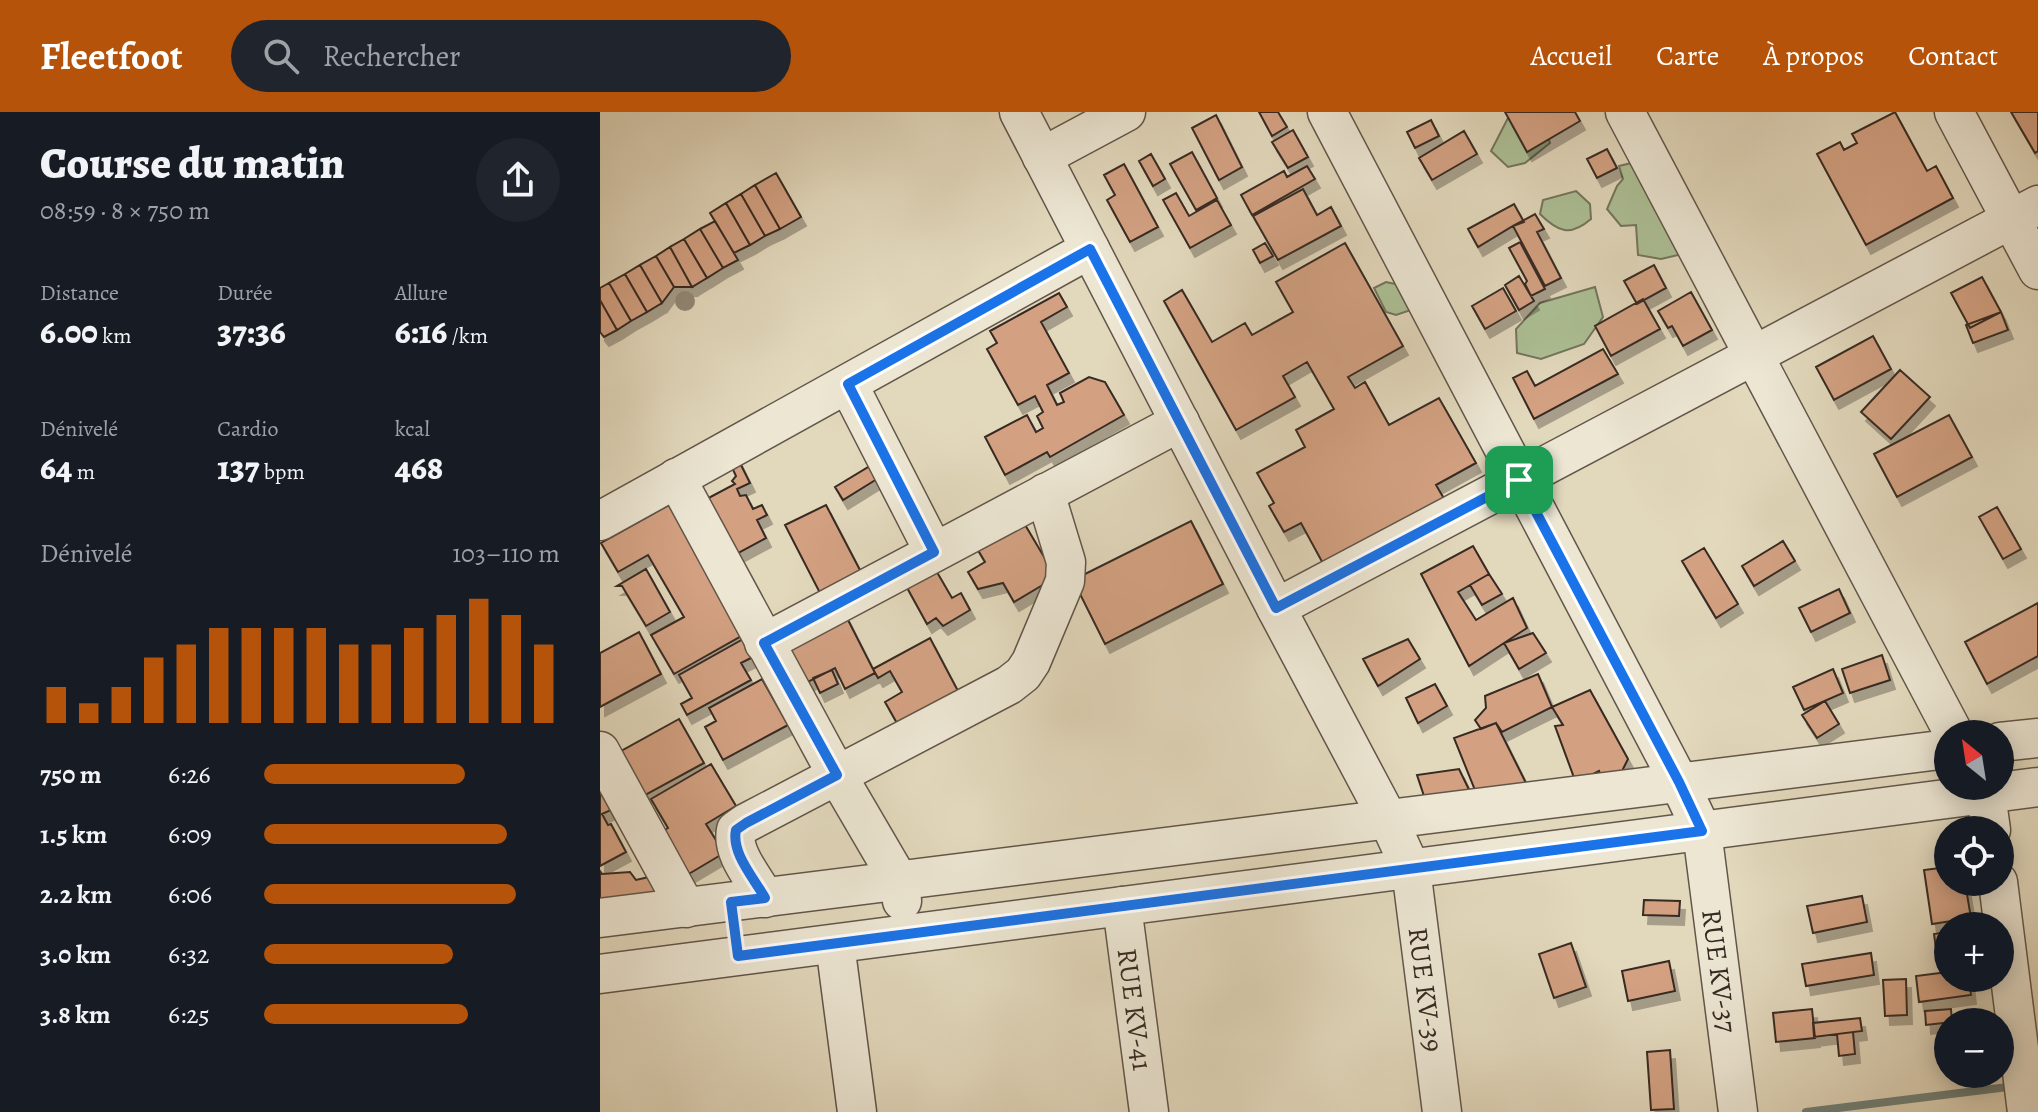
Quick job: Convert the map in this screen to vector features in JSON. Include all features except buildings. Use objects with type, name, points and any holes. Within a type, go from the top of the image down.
[{"type":"street","name":"RUE KV-39","points":[[1019,112],[1388,819],[1411,869],[1442,1112]]},
{"type":"street","points":[[1042,157],[1126,112]]},
{"type":"street","name":"RUE KV-37","points":[[1327,112],[1702,831],[1738,1112]]},
{"type":"street","points":[[1625,112],[1947,720]]},
{"type":"street","points":[[1954,112],[2024,212],[2038,270]]},
{"type":"street","points":[[1276,608],[2024,212]]},
{"type":"street","points":[[600,521],[1090,249]]},
{"type":"street","points":[[848,384],[934,552]]},
{"type":"street","points":[[764,643],[1180,422]]},
{"type":"street","points":[[676,478],[837,775],[899,881],[907,935]]},
{"type":"street","points":[[738,956],[748,900],[734,840],[736,830],[1009,685],[1023,674],[1031,662],[1066,573],[1066,562],[1045,493]]},
{"type":"street","points":[[2014,741],[2038,738]]},
{"type":"street","points":[[600,751],[686,908]]},
{"type":"street","points":[[1934,751],[609,917],[613,973],[1702,831],[1986,803],[2038,787]]},
{"type":"street","name":"RUE KV-41","points":[[1149,1112],[1140,904],[1151,849]]},
{"type":"street","points":[[2000,896],[2027,1112]]},
{"type":"street","points":[[835,944],[857,1112]]},
{"type":"green space","points":[[1508,118],[1541,118],[1550,143],[1525,163],[1508,167],[1491,151]]},
{"type":"green space","points":[[1640,161],[1691,252],[1661,259],[1638,255],[1636,225],[1621,226],[1607,209],[1623,179],[1619,166]]},
{"type":"green space","points":[[1576,191],[1590,204],[1591,219],[1584,225],[1564,230],[1540,214],[1543,200]]},
{"type":"green space","points":[[1386,282],[1405,286],[1414,309],[1396,315],[1386,312],[1374,288]]},
{"type":"green space","points":[[1595,287],[1603,317],[1584,344],[1541,359],[1517,353],[1516,329],[1540,303]]},
{"type":"waterway","points":[[1806,1112],[2016,1086]]},
{"type":"route","points":[[1090,249],[1276,608],[1519,480],[1702,831],[738,956],[731,902],[765,898],[738,851],[734,840],[736,830],[837,775],[764,643],[934,552],[848,384],[1090,249]]}]
